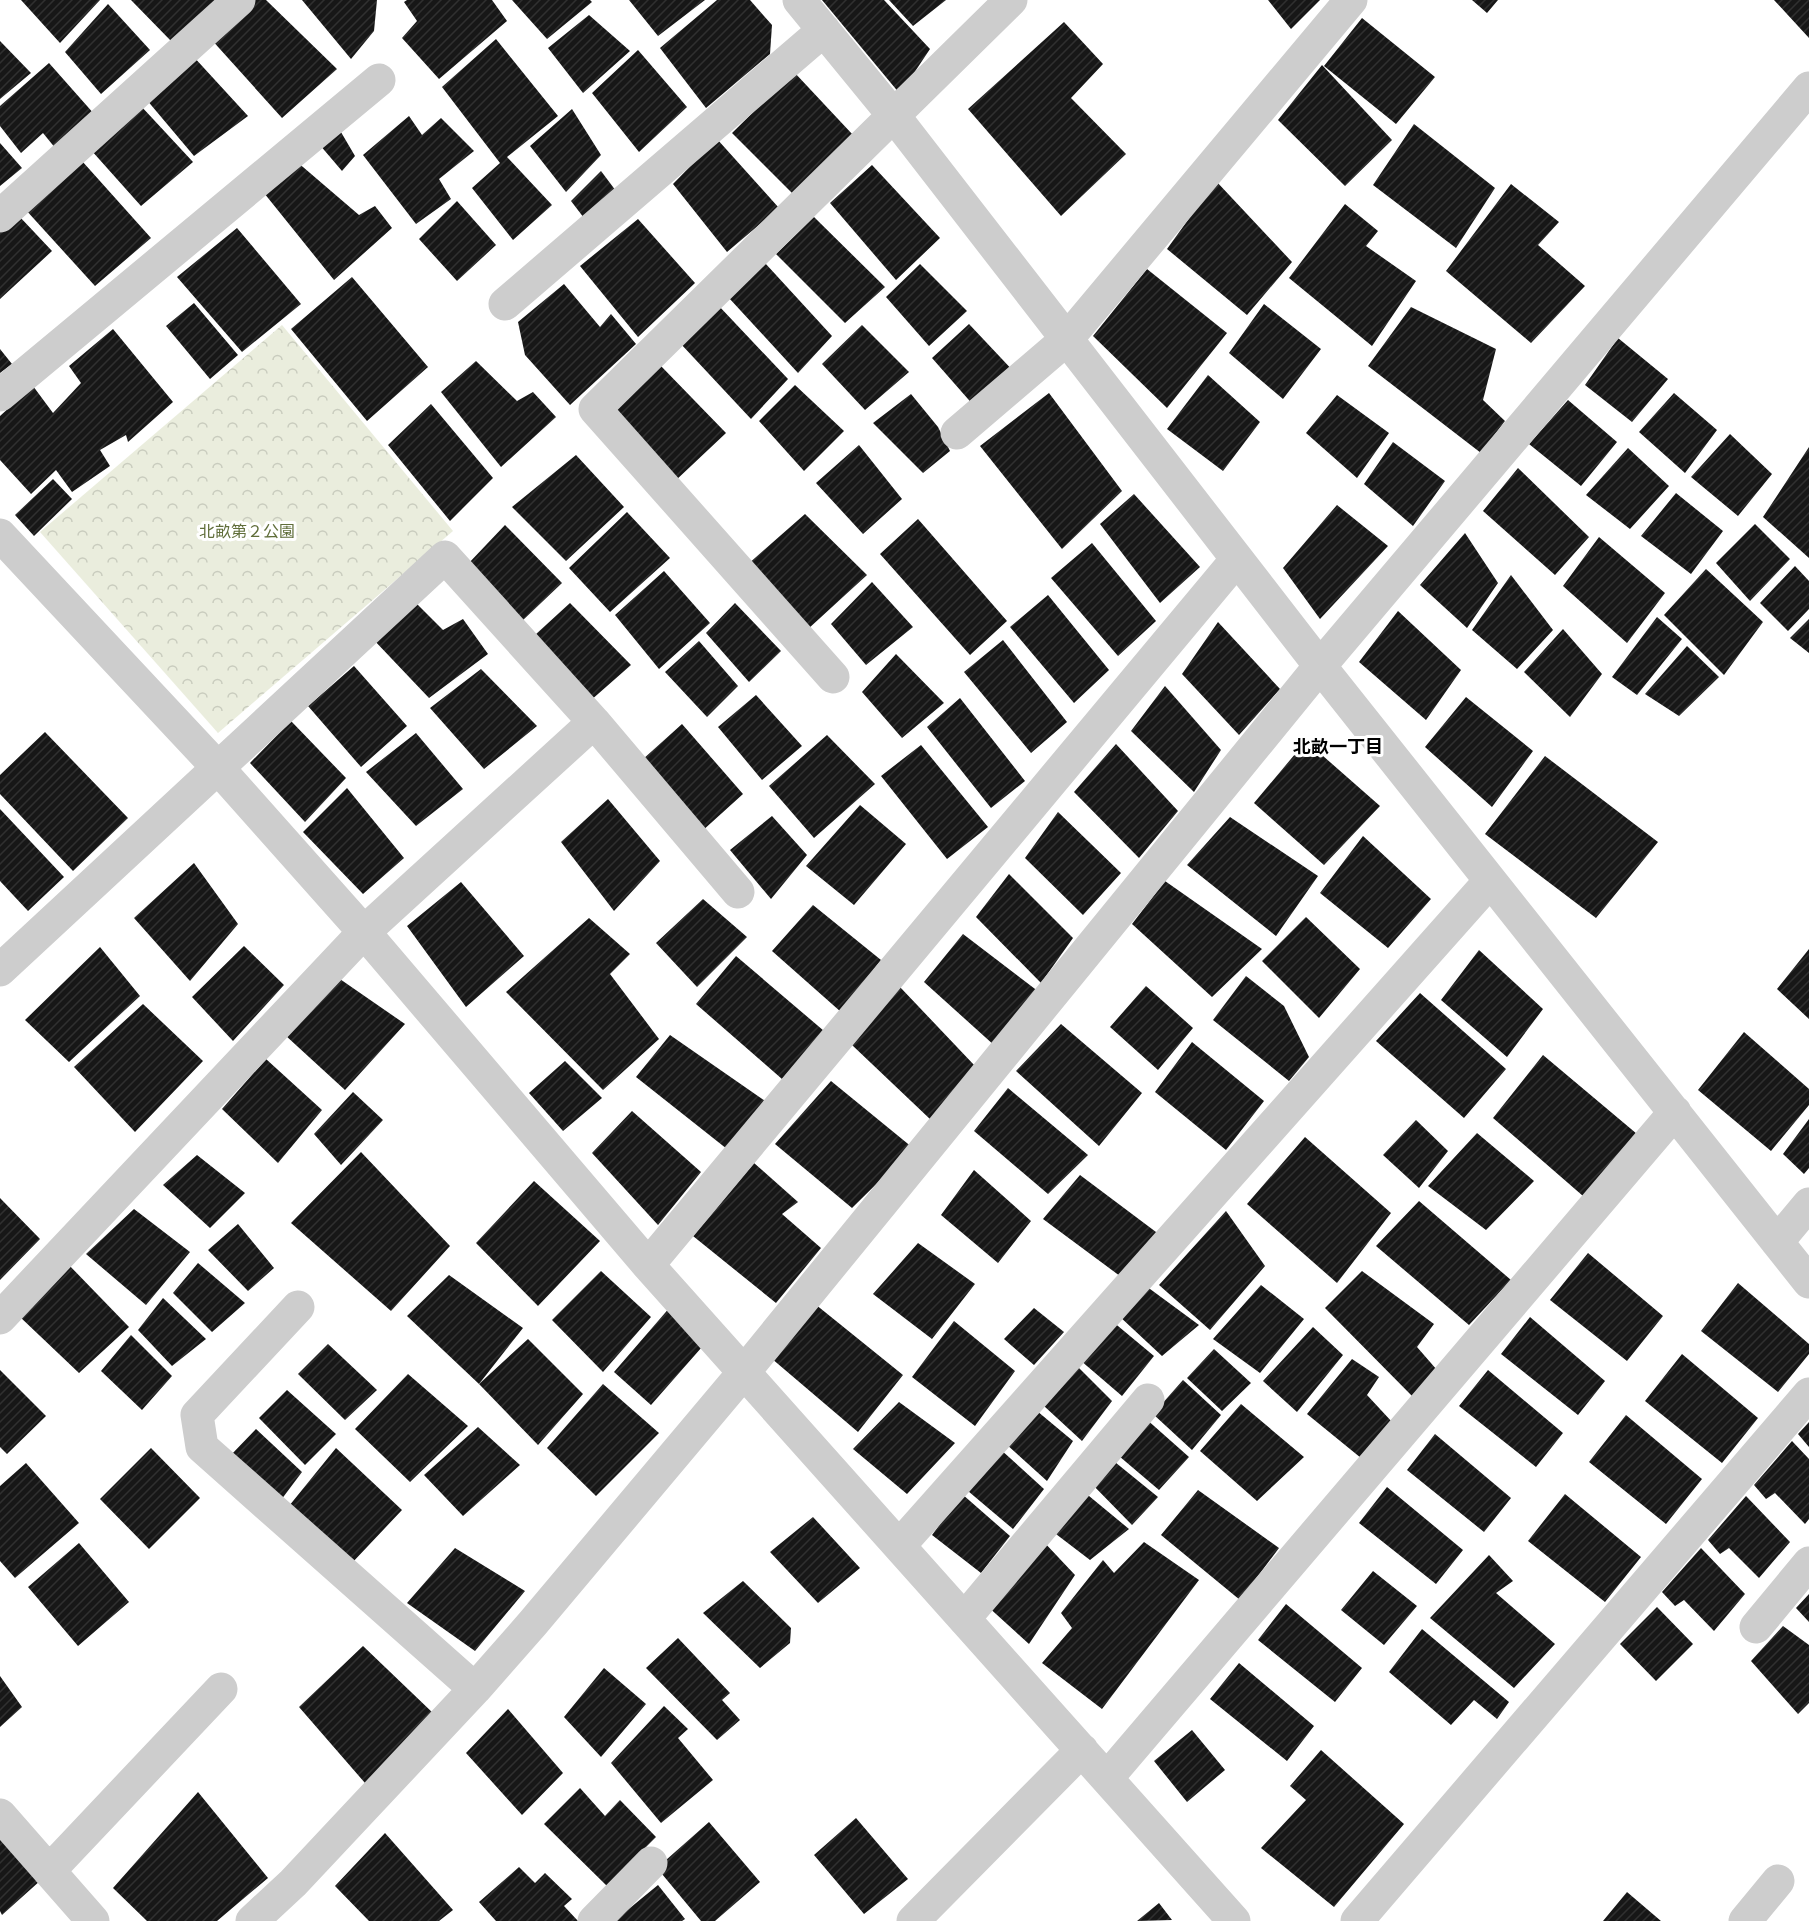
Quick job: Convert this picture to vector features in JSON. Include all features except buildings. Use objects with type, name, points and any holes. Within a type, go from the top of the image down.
[{"type":"street","points":[[0,216],[239,0]]},
{"type":"street","points":[[800,0],[894,116],[1320,666],[1809,1282]]},
{"type":"street","points":[[833,677],[595,409],[1011,0]]},
{"type":"street","points":[[957,433],[1067,339],[1351,0]]},
{"type":"street","points":[[505,304],[824,30]]},
{"type":"street","points":[[0,395],[379,80]]},
{"type":"street","points":[[252,1921],[293,1883],[475,1689],[744,1372],[1320,666],[1809,88]]},
{"type":"street","points":[[0,535],[219,769],[364,932],[648,1265],[1234,1921]]},
{"type":"street","points":[[0,970],[445,557],[594,722],[738,892]]},
{"type":"street","points":[[648,1265],[1237,559]]},
{"type":"street","points":[[0,1318],[364,932],[594,722]]},
{"type":"street","points":[[899,1546],[1490,881]]},
{"type":"street","points":[[1107,1778],[1675,1112]]},
{"type":"street","points":[[1777,1242],[1809,1204]]},
{"type":"street","points":[[298,1307],[197,1415],[202,1447],[475,1689]]},
{"type":"street","points":[[1357,1921],[1809,1394]]},
{"type":"street","points":[[964,1619],[1148,1400]]},
{"type":"street","points":[[1756,1628],[1809,1563]]},
{"type":"street","points":[[49,1871],[221,1689]]},
{"type":"street","points":[[914,1921],[1082,1750]]},
{"type":"street","points":[[0,1815],[93,1921]]},
{"type":"street","points":[[594,1921],[651,1863]]},
{"type":"street","points":[[1745,1921],[1778,1881]]},
{"type":"green space","name":"北畝第２公園","points":[[282,325],[453,531],[218,733],[40,532]]},
{"type":"district","name":"北畝一丁目","points":[[1338,747]]}]
